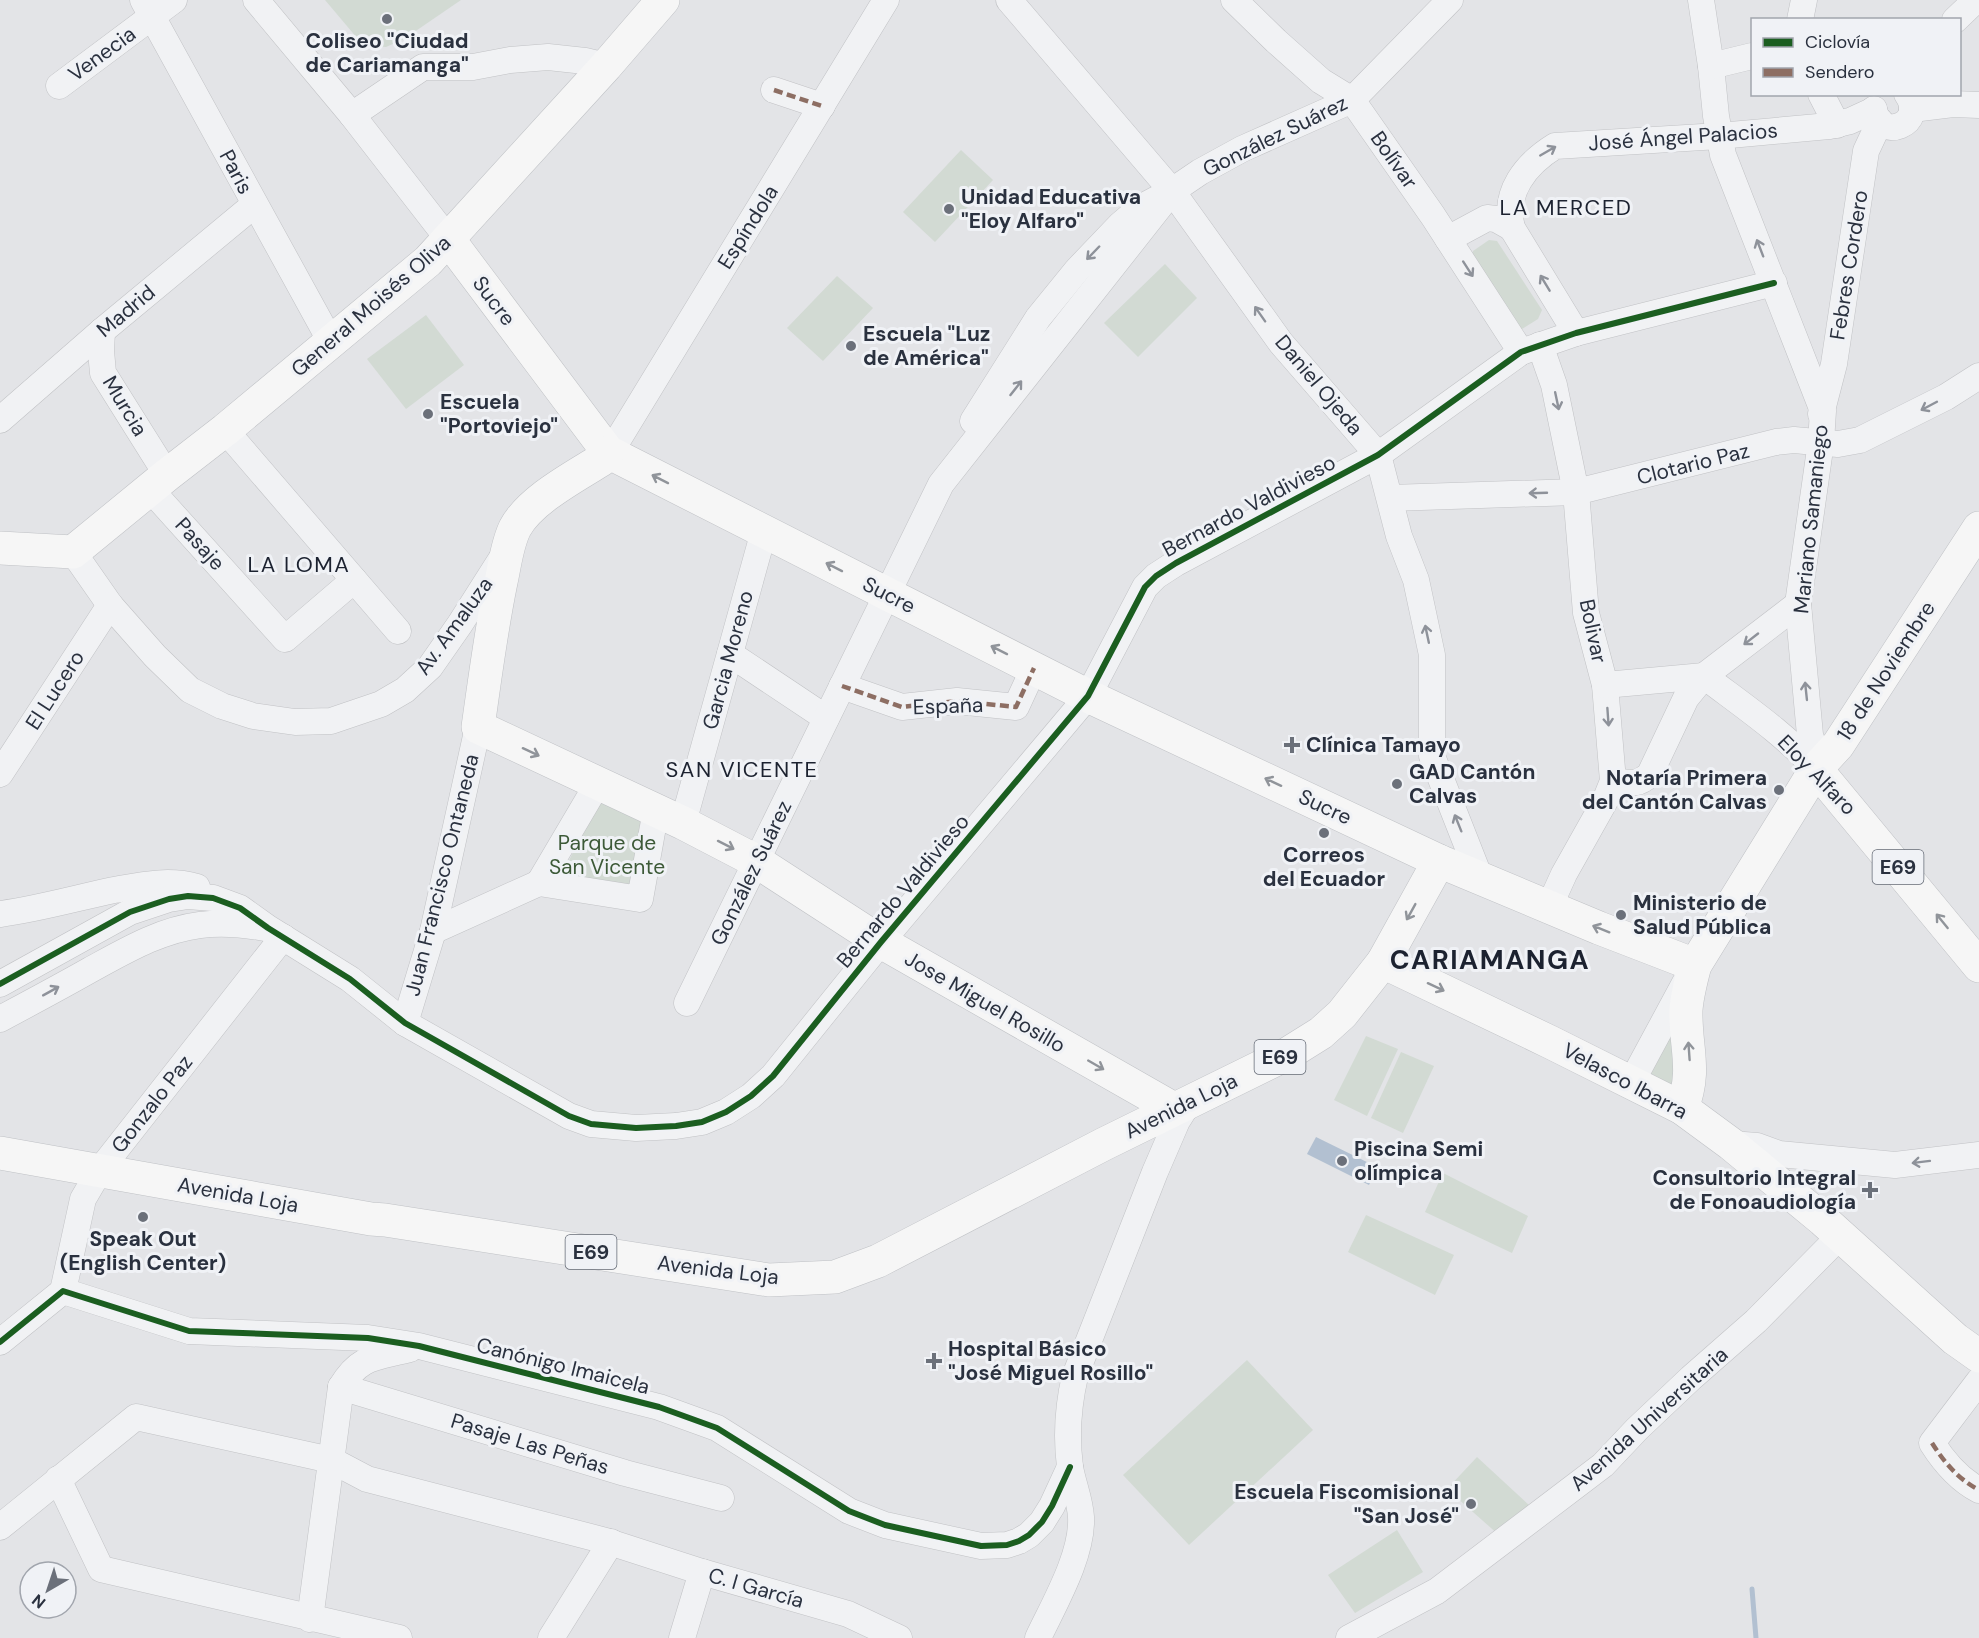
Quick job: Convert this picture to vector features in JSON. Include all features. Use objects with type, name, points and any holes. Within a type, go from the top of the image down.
[{"type":"main road","name":"General Moisés Oliva","points":[[73,552],[225,430],[428,261],[606,66],[663,0]]},
{"type":"main road","name":"Sucre","points":[[449,240],[608,452],[1088,696],[1440,861],[1633,942],[1695,964]]},
{"type":"main road","name":"Av. Amaluza","points":[[509,546],[515,528],[531,508],[601,460],[608,452]]},
{"type":"main road","name":"18 de Noviembre","points":[[1682,1108],[1691,1075],[1686,1014],[1687,996],[1695,964],[1816,769],[1838,745],[1979,528]]},
{"type":"main road","points":[[478,727],[493,622],[509,546]]},
{"type":"main road","points":[[0,548],[73,552]]},
{"type":"main road","name":"Jose Miguel Rosillo","points":[[478,727],[670,817],[756,861],[881,942],[1172,1110]]},
{"type":"main road","name":"Eloy Alfaro","points":[[1816,769],[1979,966]]},
{"type":"main road","name":"Avenida Loja","points":[[0,1153],[371,1219],[770,1280],[835,1277],[878,1261],[1288,1053],[1321,1033],[1342,1014],[1383,962],[1440,861]]},
{"type":"main road","name":"Velasco Ibarra","points":[[1383,962],[1682,1108],[1731,1144],[1823,1220],[1955,1338],[1979,1356]]},
{"type":"street","name":"Venecia","points":[[58,86],[148,8],[174,0]]},
{"type":"street","name":"Sucre","points":[[256,0],[352,115],[449,240]]},
{"type":"street","name":"Espíndola","points":[[608,452],[616,443],[886,0]]},
{"type":"street","name":"Daniel Ojeda","points":[[1009,0],[1172,191],[1281,343],[1378,455],[1399,536],[1416,580],[1432,655],[1432,756],[1480,878]]},
{"type":"street","name":"Bolívar","points":[[1234,0],[1321,81],[1352,100],[1448,239],[1530,348]]},
{"type":"street","name":"González Suárez","points":[[687,1003],[941,484],[963,455],[975,417],[1038,318],[1077,270],[1120,225],[1140,208],[1242,149],[1352,100],[1450,0]]},
{"type":"street","name":"Mariano Samaniego","points":[[1701,0],[1719,136],[1724,155],[1823,411],[1821,442],[1798,604],[1810,735],[1815,750],[1816,769]]},
{"type":"street","points":[[1800,18],[1804,0]]},
{"type":"street","points":[[1957,18],[1976,0]]},
{"type":"street","name":"Paris","points":[[148,8],[254,205],[332,342]]},
{"type":"street","points":[[1711,66],[1751,56]]},
{"type":"street","points":[[352,115],[423,67],[473,67],[510,60],[548,57],[606,66]]},
{"type":"street","points":[[774,90],[822,106]]},
{"type":"street","points":[[1822,96],[1837,124]]},
{"type":"street","points":[[1878,108],[1888,127],[1900,126],[1910,118],[1909,102],[1979,105]]},
{"type":"street","name":"José Ángel Palacios","points":[[1512,228],[1509,207],[1518,181],[1539,156],[1555,146],[1719,136],[1837,124],[1850,122],[1878,108]]},
{"type":"street","name":"Febres Cordero","points":[[1823,411],[1834,364],[1866,151],[1878,108]]},
{"type":"street","name":"Madrid","points":[[0,420],[254,205]]},
{"type":"street","points":[[1448,239],[1487,218],[1496,219],[1512,228],[1576,333]]},
{"type":"street","name":"Bernardo Valdivieso","points":[[0,984],[130,912],[161,901],[188,896],[221,900],[240,908],[350,979],[405,1023],[569,1116],[591,1124],[636,1128],[702,1122],[726,1112],[752,1096],[773,1076],[881,942],[1088,696],[1145,587],[1156,576],[1176,563],[1378,455],[1530,348],[1576,333],[1774,283]]},
{"type":"street","name":"Murcia","points":[[102,332],[103,372],[159,482]]},
{"type":"street","name":"Bolivar","points":[[1530,348],[1554,385],[1576,492],[1586,613],[1605,685],[1613,781],[1605,801],[1564,874],[1549,907]]},
{"type":"street","points":[[1803,362],[1812,373],[1820,376],[1829,372],[1834,364]]},
{"type":"street","name":"Clotario Paz","points":[[1390,498],[1576,492],[1776,442],[1794,440],[1838,444],[1860,440],[1946,396],[1979,376]]},
{"type":"street","points":[[1794,440],[1809,433],[1815,427],[1823,411]]},
{"type":"street","points":[[225,430],[398,631]]},
{"type":"street","name":"Pasaje","points":[[159,482],[285,639],[354,580]]},
{"type":"street","name":"Garcia Moreno","points":[[539,882],[640,899],[730,654],[764,531]]},
{"type":"street","name":"Av. Amaluza","points":[[73,552],[110,605],[155,656],[190,690],[222,706],[253,716],[295,722],[332,721],[381,704],[405,690],[430,668],[509,546]]},
{"type":"street","points":[[1613,781],[1633,783],[1643,781],[1650,774],[1686,698],[1704,676],[1798,604]]},
{"type":"street","name":"El Lucero","points":[[0,774],[110,605]]},
{"type":"street","points":[[730,654],[826,718]]},
{"type":"street","name":"España","points":[[842,686],[902,707],[957,701],[1016,707],[1034,668]]},
{"type":"street","points":[[1605,685],[1704,676]]},
{"type":"street","name":"Eloy Alfaro","points":[[1704,676],[1781,736],[1816,769]]},
{"type":"street","points":[[1781,736],[1798,737],[1803,734],[1809,723]]},
{"type":"street","name":"Juan Francisco Ontaneda","points":[[405,1023],[432,931],[478,727]]},
{"type":"street","points":[[432,931],[539,882],[598,783]]},
{"type":"street","points":[[0,914],[164,882],[184,884],[205,890],[221,900]]},
{"type":"street","name":"Bernardo Valdivieso","points":[[0,1019],[143,941],[170,931],[198,925],[234,923],[276,933]]},
{"type":"street","name":"Gonzalo Paz","points":[[63,1291],[83,1200],[100,1170],[276,933]]},
{"type":"street","name":"18 de Noviembre","points":[[1631,1083],[1695,964]]},
{"type":"street","points":[[1038,1638],[1077,1550],[1081,1517],[1070,1467],[1067,1423],[1060,1392],[1062,1372],[1131,1185],[1147,1148],[1172,1110]]},
{"type":"street","points":[[1067,1423],[1075,1376],[1177,1121],[1172,1110]]},
{"type":"street","points":[[1731,1144],[1757,1146],[1779,1154],[1895,1165],[1979,1155]]},
{"type":"street","name":"Avenida Universitaria","points":[[1349,1638],[1437,1591],[1603,1465],[1637,1429],[1756,1322],[1840,1236]]},
{"type":"street","points":[[0,1342],[63,1291]]},
{"type":"street","name":"Canónigo Imaicela","points":[[63,1291],[189,1330],[368,1338],[419,1346],[659,1407],[717,1428],[849,1511],[885,1525],[981,1546],[1007,1545],[1029,1535],[1042,1522],[1052,1506],[1070,1467]]},
{"type":"street","points":[[310,1618],[341,1387],[350,1373],[364,1361],[419,1346]]},
{"type":"street","points":[[1979,1381],[1932,1443],[1955,1473],[1967,1484],[1979,1490]]},
{"type":"street","name":"Pasaje Las Peñas","points":[[341,1387],[625,1473],[721,1498]]},
{"type":"street","points":[[0,1527],[136,1417],[331,1460],[367,1479],[611,1542],[551,1638]]},
{"type":"street","points":[[58,1479],[101,1569],[399,1638]]},
{"type":"street","name":"C. I García","points":[[611,1542],[702,1572],[848,1614],[899,1638]]},
{"type":"street","points":[[682,1638],[702,1572]]},
{"type":"green space","name":"Coliseo \"Ciudad de Cariamanga\"","points":[[325,0],[461,0],[404,39],[386,47],[363,45]]},
{"type":"green space","points":[[961,150],[993,180],[935,242],[903,212]]},
{"type":"green space","points":[[1489,240],[1497,241],[1542,310],[1538,319],[1522,329],[1514,327],[1471,260],[1473,251]]},
{"type":"green space","points":[[1165,264],[1197,298],[1138,357],[1104,323]]},
{"type":"green space","points":[[837,276],[873,308],[823,361],[787,328]]},
{"type":"green space","points":[[426,315],[464,365],[406,409],[367,359]]},
{"type":"green space","name":"Parque de San Vicente","points":[[599,799],[646,820],[630,893],[562,875]]},
{"type":"green space","points":[[1672,1027],[1677,1092],[1648,1079]]},
{"type":"green space","points":[[1366,1036],[1398,1049],[1367,1116],[1334,1100]]},
{"type":"green space","points":[[1401,1052],[1434,1066],[1403,1133],[1371,1118]]},
{"type":"green space","points":[[1443,1173],[1528,1216],[1512,1253],[1425,1212]]},
{"type":"green space","points":[[1366,1215],[1454,1255],[1435,1295],[1348,1252]]},
{"type":"green space","points":[[1247,1360],[1313,1430],[1189,1545],[1123,1475]]},
{"type":"green space","points":[[1477,1457],[1529,1505],[1500,1536],[1447,1489]]},
{"type":"green space","points":[[1397,1530],[1423,1572],[1355,1613],[1328,1575]]},
{"type":"water","name":"Piscina Semi olímpica","points":[[1316,1137],[1377,1167],[1369,1185],[1307,1154]]},
{"type":"waterway","points":[[1752,1589],[1756,1638]]},
{"type":"marked path","points":[[774,90],[822,106]]},
{"type":"marked path","points":[[842,686],[902,707],[957,701],[1016,707],[1034,668]]},
{"type":"marked path","points":[[1932,1443],[1952,1470],[1979,1490]]},
{"type":"cycle path","points":[[0,984],[130,912],[169,899],[188,896],[213,898],[240,908],[350,979],[405,1023],[569,1116],[591,1124],[636,1128],[702,1122],[726,1112],[751,1096],[773,1076],[881,942],[1088,696],[1145,587],[1156,576],[1176,563],[1378,455],[1521,352],[1576,333],[1774,283]]},
{"type":"cycle path","points":[[0,1342],[63,1291],[189,1331],[368,1338],[419,1346],[659,1407],[717,1428],[849,1511],[885,1525],[981,1546],[1007,1545],[1029,1535],[1042,1522],[1052,1506],[1070,1467]]},
{"type":"place","name":"Coliseo \"Ciudad de Cariamanga\"","points":[[387,19]]},
{"type":"place","name":"Unidad Educativa \"Eloy Alfaro\"","points":[[949,209]]},
{"type":"place","name":"Escuela \"Luz de América\"","points":[[851,346]]},
{"type":"place","name":"Escuela \"Portoviejo\"","points":[[428,414]]},
{"type":"place","name":"Clínica Tamayo","points":[[1292,745]]},
{"type":"place","name":"GAD Cantón Calvas","points":[[1397,784]]},
{"type":"place","name":"Notaría Primera del Cantón Calvas","points":[[1779,790]]},
{"type":"place","name":"Correos del Ecuador","points":[[1324,833]]},
{"type":"place","name":"Ministerio de Salud Pública","points":[[1621,915]]},
{"type":"place","name":"Piscina Semi olímpica","points":[[1342,1161]]},
{"type":"place","name":"Consultorio Integral de Fonoaudiología","points":[[1870,1190]]},
{"type":"place","name":"Speak Out (English Center)","points":[[143,1217]]},
{"type":"place","name":"Hospital Básico \"José Miguel Rosillo\"","points":[[934,1361]]},
{"type":"place","name":"Escuela Fiscomisional \"San José\"","points":[[1471,1504]]},
{"type":"district","name":"LA MERCED","points":[[1566,207]]},
{"type":"district","name":"LA LOMA","points":[[299,564]]},
{"type":"district","name":"SAN VICENTE","points":[[742,769]]},
{"type":"district","name":"CARIAMANGA","points":[[1490,959]]}]
